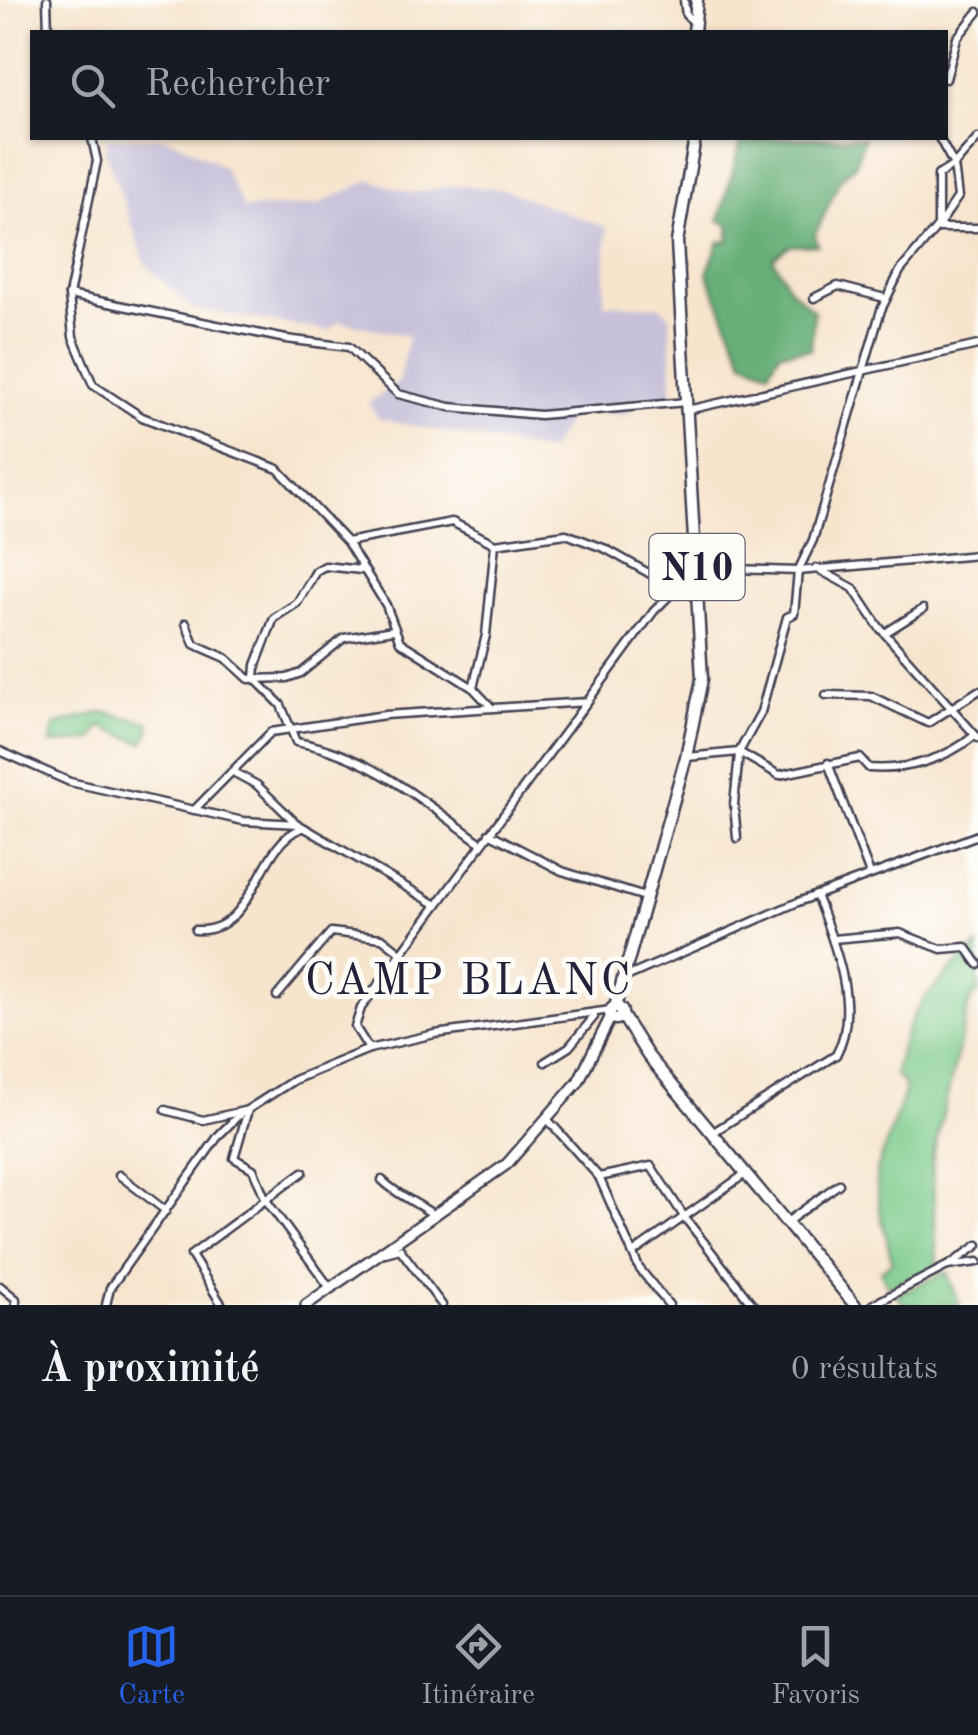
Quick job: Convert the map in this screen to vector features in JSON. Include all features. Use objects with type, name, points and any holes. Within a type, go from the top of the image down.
[{"type":"highway","points":[[694,27],[697,0]]},
{"type":"highway","name":"N10","points":[[615,1013],[686,757],[702,668],[677,242],[695,140]]},
{"type":"highway","points":[[615,1013],[855,1305]]},
{"type":"main road","points":[[306,1305],[507,1164],[578,1082],[615,1013]]},
{"type":"street","points":[[47,0],[48,30]]},
{"type":"street","points":[[684,0],[686,16],[694,27]]},
{"type":"street","points":[[948,72],[957,38],[978,12]]},
{"type":"street","points":[[937,227],[938,175],[954,166],[978,138]]},
{"type":"street","points":[[92,140],[97,161],[69,295],[73,337],[88,376],[103,395],[164,427],[278,469],[347,542],[386,605],[394,630],[420,657],[473,688],[492,708]]},
{"type":"street","points":[[737,838],[739,752],[761,712],[787,617],[794,614],[798,571],[814,540],[886,298],[900,270],[958,201],[954,166],[940,140]]},
{"type":"street","points":[[937,227],[978,228]]},
{"type":"street","points":[[814,298],[838,286],[886,298]]},
{"type":"street","points":[[69,295],[286,339],[349,347],[398,394],[450,407],[540,415],[686,406],[861,373],[978,344]]},
{"type":"street","points":[[347,542],[452,522],[494,544],[566,534],[606,548],[675,588]]},
{"type":"street","points":[[473,688],[486,635],[494,544]]},
{"type":"street","points":[[368,1049],[355,1021],[400,952],[675,588],[697,568],[798,571],[978,555]]},
{"type":"street","points":[[255,680],[256,665],[274,618],[297,602],[316,571],[325,566],[361,570]]},
{"type":"street","points":[[686,757],[739,752],[779,775],[862,758],[872,769],[951,754],[977,737],[884,633],[853,588],[816,568]]},
{"type":"street","points":[[884,633],[923,609]]},
{"type":"street","points":[[186,622],[194,644],[226,658],[281,705],[296,742],[330,748],[375,769],[481,843]]},
{"type":"street","points":[[255,680],[292,678],[344,638],[394,630]]},
{"type":"street","points":[[826,694],[871,696],[923,723],[978,691]]},
{"type":"street","points":[[194,810],[262,737],[292,728],[385,715],[587,702]]},
{"type":"street","points":[[0,751],[70,782],[244,822],[300,826]]},
{"type":"street","points":[[828,763],[870,874]]},
{"type":"street","points":[[233,772],[257,785],[300,826],[435,904]]},
{"type":"street","points":[[195,930],[215,928],[232,916],[286,837],[300,826]]},
{"type":"street","points":[[489,833],[562,871],[644,898]]},
{"type":"street","points":[[622,983],[816,895],[978,835]]},
{"type":"street","points":[[712,1133],[838,1051],[844,1028],[843,997],[833,939],[816,895]]},
{"type":"street","points":[[278,996],[330,932],[382,938],[400,952]]},
{"type":"street","points":[[833,939],[900,934],[941,949],[966,947],[978,964]]},
{"type":"street","points":[[106,1305],[110,1288],[220,1135],[248,1110],[294,1080],[368,1049],[435,1034],[615,1013]]},
{"type":"street","points":[[546,1062],[570,1047],[591,1016]]},
{"type":"street","points":[[164,1110],[203,1120],[248,1110]]},
{"type":"street","points":[[248,1110],[234,1158],[253,1169],[266,1200],[331,1289]]},
{"type":"street","points":[[549,1120],[599,1177],[633,1253],[668,1305]]},
{"type":"street","points":[[599,1177],[652,1166],[684,1218],[752,1305]]},
{"type":"street","points":[[222,1305],[191,1255],[302,1172]]},
{"type":"street","points":[[633,1253],[746,1173]]},
{"type":"street","points":[[119,1175],[166,1211]]},
{"type":"street","points":[[382,1180],[400,1198],[416,1201],[436,1217]]},
{"type":"street","points":[[786,1222],[839,1184]]},
{"type":"street","points":[[872,1305],[978,1246]]},
{"type":"street","points":[[384,1253],[400,1249],[442,1305]]},
{"type":"street","points":[[947,1266],[978,1262]]},
{"type":"street","points":[[0,1286],[16,1299],[16,1305]]},
{"type":"shaded area","points":[[108,140],[178,142],[223,167],[244,209],[317,205],[370,180],[412,193],[456,185],[503,189],[607,228],[604,304],[659,306],[670,315],[672,399],[632,400],[629,415],[573,411],[549,452],[379,419],[368,403],[399,382],[408,336],[339,321],[330,331],[193,309],[147,267],[104,148]]},
{"type":"green space","points":[[741,140],[863,140],[855,165],[840,179],[815,236],[818,245],[789,246],[773,258],[790,289],[814,311],[811,349],[780,352],[769,371],[744,361],[707,273],[719,242],[728,241],[730,226],[719,220]]},
{"type":"green space","points":[[103,712],[149,722],[151,730],[143,743],[101,726],[93,740],[51,744],[54,725]]},
{"type":"green space","points":[[978,945],[978,993],[970,1000],[932,1160],[937,1267],[888,1287],[881,1271],[892,1261],[879,1207],[876,1173],[904,1093],[904,1084],[895,1075],[900,1052],[922,1002]]},
{"type":"green space","points":[[947,1272],[960,1305],[903,1305],[897,1294]]},
{"type":"district","name":"CAMP BLANC","points":[[469,978]]}]
